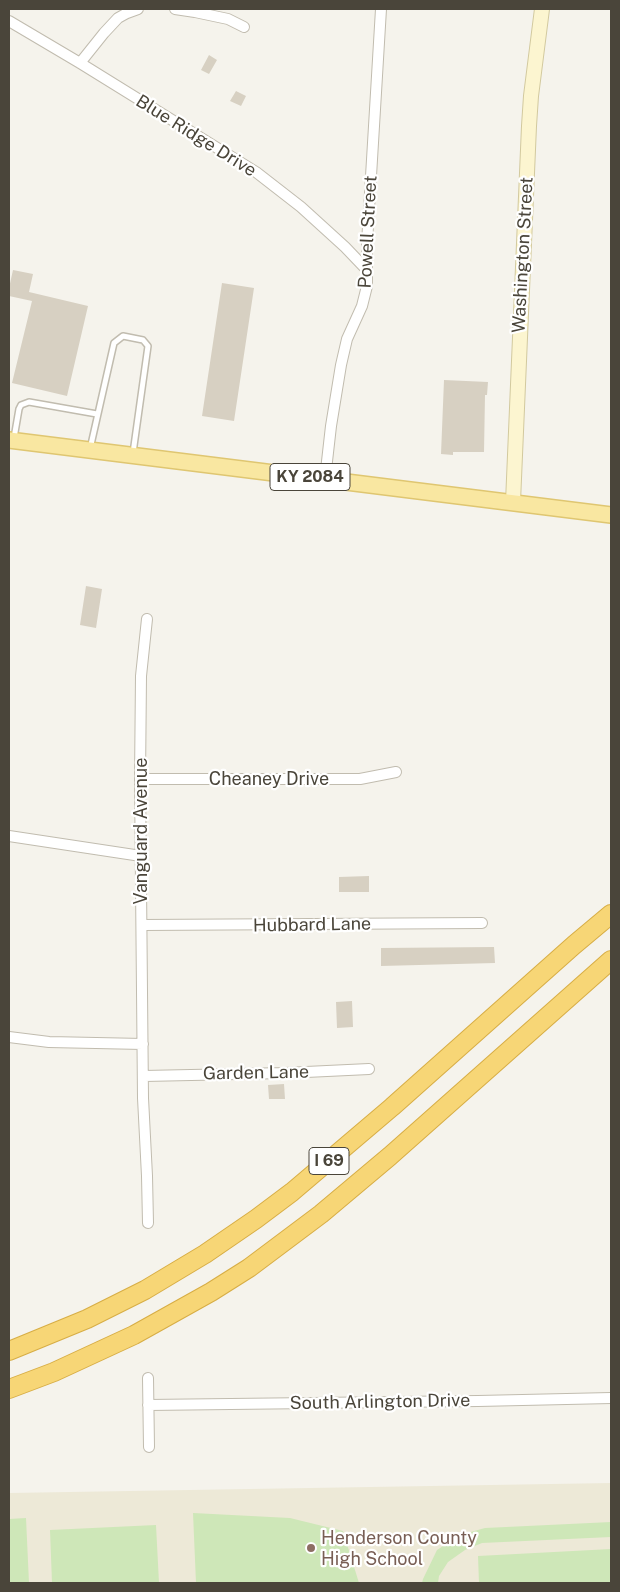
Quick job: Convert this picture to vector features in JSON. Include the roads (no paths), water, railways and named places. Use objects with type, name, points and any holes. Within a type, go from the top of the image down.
[{"type":"highway","name":"I 69","points":[[9,1351],[86,1319],[145,1290],[205,1254],[256,1219],[292,1192],[392,1108],[611,914]]},
{"type":"highway","name":"I 69","points":[[9,1389],[54,1372],[134,1335],[211,1292],[271,1252],[321,1214],[390,1156],[611,960]]},
{"type":"main road","name":"KY 2084","points":[[11,440],[611,515]]},
{"type":"street","points":[[80,63],[104,32],[118,18],[127,12],[138,9]]},
{"type":"street","points":[[175,9],[228,19],[244,27]]},
{"type":"street","name":"Powell Street","points":[[325,479],[341,366],[347,339],[365,296],[381,9]]},
{"type":"street","name":"Washington Street","points":[[513,502],[529,126],[542,9]]},
{"type":"street","name":"Blue Ridge Drive","points":[[9,21],[80,63],[262,177],[301,207],[367,270]]},
{"type":"street","name":"Vanguard Avenue","points":[[144,1076],[140,779],[141,676],[147,619]]},
{"type":"street","name":"Cheaney Drive","points":[[140,779],[360,779],[396,772]]},
{"type":"street","points":[[9,836],[141,856]]},
{"type":"street","name":"Hubbard Lane","points":[[142,925],[482,923]]},
{"type":"street","points":[[9,1037],[49,1042],[143,1044]]},
{"type":"street","name":"Garden Lane","points":[[144,1076],[369,1069]]},
{"type":"street","points":[[144,1076],[148,1223]]},
{"type":"street","points":[[148,1378],[149,1448]]},
{"type":"street","name":"South Arlington Drive","points":[[148,1405],[611,1398]]},
{"type":"lane","points":[[90,450],[114,343],[123,336],[143,340],[148,346],[133,456]]},
{"type":"lane","points":[[11,440],[19,409],[24,403],[35,402],[97,414]]},
{"type":"place","name":"Henderson County High School","points":[[311,1548]]}]
